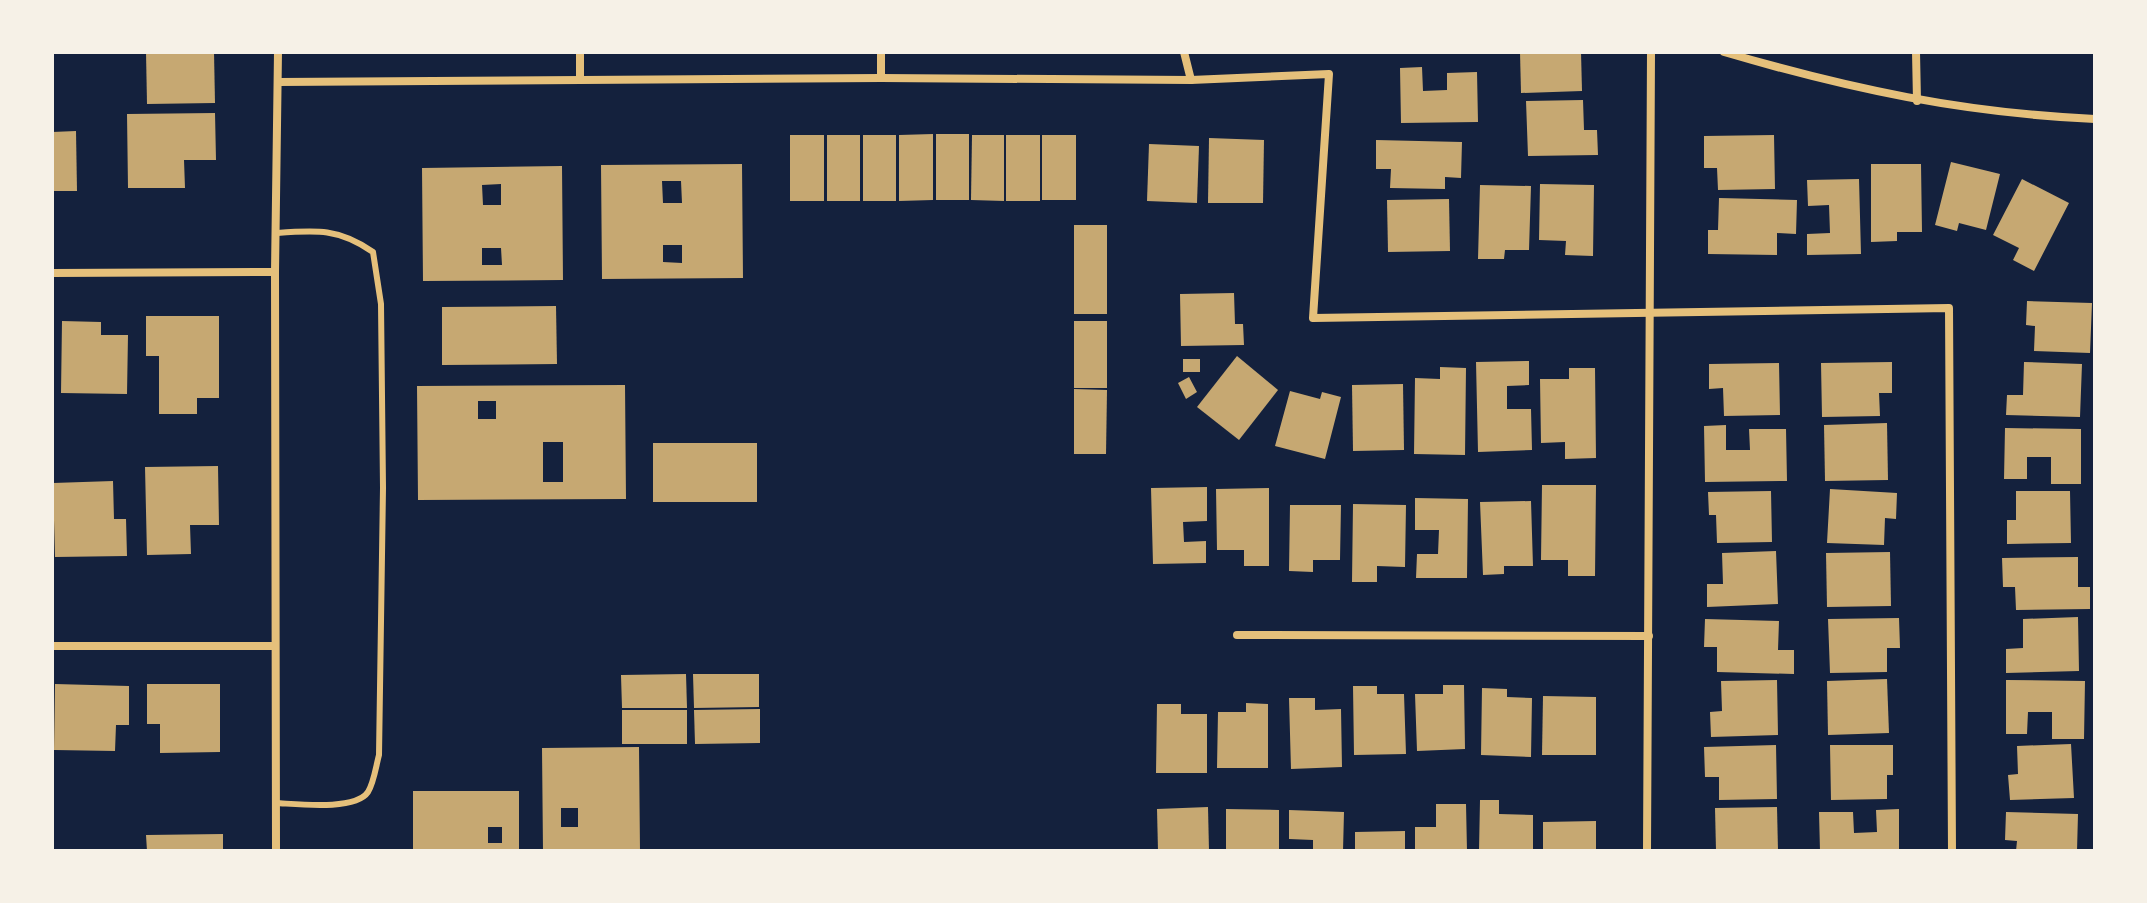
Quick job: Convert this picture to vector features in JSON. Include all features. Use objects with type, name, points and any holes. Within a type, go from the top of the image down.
[{"type":"street","points":[[276,851],[275,272],[278,52]]},
{"type":"street","points":[[580,52],[580,80]]},
{"type":"street","points":[[881,52],[881,78]]},
{"type":"street","points":[[1184,52],[1191,80]]},
{"type":"street","points":[[1647,851],[1651,52]]},
{"type":"street","points":[[1724,52],[1816,79],[1917,101],[1995,113],[2095,119]]},
{"type":"street","points":[[1916,52],[1917,101]]},
{"type":"street","points":[[278,82],[881,78],[1191,80],[1329,74],[1313,318],[1949,308],[1952,851]]},
{"type":"street","points":[[52,273],[275,272]]},
{"type":"street","points":[[1237,635],[1649,636]]},
{"type":"street","points":[[52,646],[275,646]]},
{"type":"lane","points":[[276,233],[322,230],[354,238],[373,252],[381,304],[383,488],[379,755],[367,793],[355,802],[330,805],[276,803]]},
{"type":"building","points":[[146,52],[214,52],[215,103],[147,104]]},
{"type":"building","points":[[1520,52],[1581,52],[1582,91],[1521,93]]},
{"type":"building","points":[[1422,67],[1423,91],[1447,90],[1447,73],[1477,72],[1478,122],[1401,123],[1400,68]]},
{"type":"building","points":[[1583,100],[1584,130],[1597,130],[1598,155],[1528,156],[1526,101]]},
{"type":"building","points":[[215,113],[216,160],[184,160],[185,188],[128,188],[127,114]]},
{"type":"building","points":[[76,131],[77,191],[52,191],[52,132]]},
{"type":"building","points":[[933,134],[933,200],[899,201],[899,135]]},
{"type":"building","points":[[936,134],[969,134],[969,200],[936,200]]},
{"type":"building","points":[[790,135],[824,135],[824,201],[790,201]]},
{"type":"building","points":[[827,135],[860,135],[860,201],[827,201]]},
{"type":"building","points":[[863,135],[896,135],[896,201],[863,201]]},
{"type":"building","points":[[972,135],[1004,135],[1004,201],[971,200]]},
{"type":"building","points":[[1006,135],[1040,135],[1040,201],[1006,201]]},
{"type":"building","points":[[1042,135],[1076,135],[1076,200],[1042,200]]},
{"type":"building","points":[[1774,135],[1775,189],[1718,190],[1717,168],[1704,168],[1704,136]]},
{"type":"building","points":[[1209,138],[1264,140],[1263,203],[1208,203]]},
{"type":"building","points":[[1376,140],[1462,142],[1461,178],[1445,177],[1445,189],[1390,188],[1391,169],[1376,169]]},
{"type":"building","points":[[1149,144],[1199,146],[1197,203],[1147,201]]},
{"type":"building","points":[[1951,162],[2000,174],[1986,230],[1959,223],[1957,231],[1935,225]]},
{"type":"building","points":[[742,164],[743,278],[602,279],[601,165]],"holes":[[[662,181],[681,181],[682,203],[663,203]],[[663,245],[682,245],[682,263],[663,262]]]},
{"type":"building","points":[[1871,164],[1921,164],[1922,232],[1897,232],[1897,241],[1871,242]]},
{"type":"building","points":[[562,166],[563,280],[423,281],[422,168]],"holes":[[[501,184],[501,205],[483,205],[482,185]],[[482,248],[501,248],[502,265],[482,265]]]},
{"type":"building","points":[[1859,179],[1861,254],[1807,255],[1807,234],[1830,233],[1829,205],[1808,206],[1807,180]]},
{"type":"building","points":[[2022,179],[2069,203],[2034,271],[2013,260],[2019,248],[1993,235]]},
{"type":"building","points":[[1540,184],[1594,185],[1593,256],[1565,255],[1566,241],[1539,240]]},
{"type":"building","points":[[1480,185],[1531,186],[1529,250],[1505,250],[1504,259],[1478,259]]},
{"type":"building","points":[[1719,198],[1797,200],[1796,234],[1777,233],[1777,255],[1708,254],[1708,230],[1718,230]]},
{"type":"building","points":[[1449,199],[1450,251],[1388,252],[1387,200]]},
{"type":"building","points":[[1074,225],[1107,225],[1107,314],[1074,314]]},
{"type":"building","points":[[1234,293],[1235,324],[1243,324],[1244,345],[1181,346],[1180,294]]},
{"type":"building","points":[[2027,301],[2092,303],[2090,353],[2034,351],[2035,326],[2026,325]]},
{"type":"building","points":[[556,306],[557,364],[442,365],[442,307]]},
{"type":"building","points":[[146,316],[219,316],[219,398],[197,398],[197,414],[159,414],[159,356],[146,356]]},
{"type":"building","points":[[62,321],[101,322],[101,335],[128,335],[127,394],[61,393]]},
{"type":"building","points":[[1074,321],[1107,321],[1107,388],[1074,388]]},
{"type":"building","points":[[1237,356],[1278,390],[1239,440],[1197,407]]},
{"type":"building","points":[[1183,359],[1200,359],[1200,372],[1183,372]]},
{"type":"building","points":[[1529,361],[1529,385],[1507,386],[1507,409],[1531,409],[1532,450],[1478,452],[1476,362]]},
{"type":"building","points":[[1892,362],[1892,393],[1879,393],[1880,416],[1822,417],[1821,363]]},
{"type":"building","points":[[2024,362],[2082,364],[2080,417],[2006,415],[2007,395],[2023,395]]},
{"type":"building","points":[[1779,363],[1780,415],[1724,416],[1723,388],[1709,389],[1709,364]]},
{"type":"building","points":[[1440,367],[1466,368],[1465,455],[1414,454],[1415,378],[1440,379]]},
{"type":"building","points":[[1569,368],[1595,368],[1596,458],[1565,459],[1565,442],[1541,443],[1540,379],[1569,379]]},
{"type":"building","points":[[1189,377],[1197,392],[1186,399],[1178,383]]},
{"type":"building","points":[[1403,384],[1404,450],[1353,451],[1352,385]]},
{"type":"building","points":[[625,385],[626,499],[418,500],[417,386]],"holes":[[[478,401],[496,401],[496,419],[478,419]],[[543,442],[563,442],[563,482],[543,482]]]},
{"type":"building","points":[[1074,389],[1107,390],[1106,454],[1074,454]]},
{"type":"building","points":[[1290,391],[1320,399],[1322,392],[1341,397],[1325,459],[1275,446]]},
{"type":"building","points":[[1887,423],[1888,480],[1825,481],[1824,425]]},
{"type":"building","points":[[1726,425],[1726,450],[1750,450],[1749,429],[1786,429],[1787,481],[1705,482],[1704,426]]},
{"type":"building","points":[[2005,428],[2081,429],[2081,484],[2051,484],[2051,457],[2027,457],[2027,479],[2004,479]]},
{"type":"building","points":[[653,443],[757,443],[757,502],[653,502]]},
{"type":"building","points":[[218,466],[219,525],[190,525],[191,554],[147,555],[145,467]]},
{"type":"building","points":[[113,481],[114,519],[126,519],[127,556],[55,557],[53,483]]},
{"type":"building","points":[[1542,485],[1596,485],[1595,576],[1568,576],[1568,560],[1541,560]]},
{"type":"building","points":[[1207,487],[1207,521],[1183,522],[1184,542],[1206,541],[1206,563],[1153,564],[1151,488]]},
{"type":"building","points":[[1269,488],[1269,566],[1244,566],[1244,550],[1217,550],[1216,489]]},
{"type":"building","points":[[1830,489],[1897,493],[1896,519],[1885,518],[1884,545],[1827,543]]},
{"type":"building","points":[[1771,491],[1772,542],[1717,543],[1716,515],[1709,515],[1708,492]]},
{"type":"building","points":[[2016,491],[2070,491],[2071,543],[2007,544],[2007,520],[2016,520]]},
{"type":"building","points":[[1415,498],[1468,499],[1467,578],[1416,578],[1417,554],[1438,554],[1439,530],[1415,530]]},
{"type":"building","points":[[1531,501],[1533,566],[1504,566],[1504,574],[1483,575],[1480,502]]},
{"type":"building","points":[[1353,504],[1406,505],[1405,567],[1377,566],[1377,582],[1352,582]]},
{"type":"building","points":[[1290,505],[1341,505],[1340,560],[1313,560],[1313,572],[1289,571]]},
{"type":"building","points":[[1776,551],[1778,604],[1707,607],[1707,584],[1723,584],[1722,553]]},
{"type":"building","points":[[1890,552],[1891,606],[1827,607],[1826,553]]},
{"type":"building","points":[[2078,557],[2078,587],[2090,587],[2090,609],[2016,610],[2015,587],[2003,587],[2002,558]]},
{"type":"building","points":[[2078,617],[2079,671],[2006,673],[2006,649],[2023,648],[2023,619]]},
{"type":"building","points":[[1899,618],[1900,648],[1887,648],[1887,672],[1830,673],[1828,619]]},
{"type":"building","points":[[1705,619],[1779,621],[1778,650],[1794,650],[1794,674],[1717,672],[1717,647],[1704,647]]},
{"type":"building","points":[[686,674],[687,708],[622,708],[621,675]]},
{"type":"building","points":[[693,674],[759,674],[759,707],[694,708]]},
{"type":"building","points":[[1887,679],[1889,733],[1828,735],[1827,681]]},
{"type":"building","points":[[1777,680],[1778,735],[1711,737],[1710,712],[1722,711],[1721,681]]},
{"type":"building","points":[[2006,680],[2085,681],[2084,739],[2052,739],[2052,712],[2028,712],[2027,734],[2006,734]]},
{"type":"building","points":[[55,684],[129,686],[129,725],[116,725],[115,751],[54,750]]},
{"type":"building","points":[[147,684],[220,684],[220,752],[160,753],[160,724],[147,724]]},
{"type":"building","points":[[1443,685],[1464,685],[1465,749],[1417,751],[1415,694],[1443,694]]},
{"type":"building","points":[[1353,686],[1377,686],[1377,694],[1404,694],[1406,754],[1354,755]]},
{"type":"building","points":[[1482,688],[1507,689],[1507,697],[1532,698],[1531,757],[1481,755]]},
{"type":"building","points":[[1543,696],[1596,697],[1596,755],[1542,755]]},
{"type":"building","points":[[1289,698],[1315,698],[1315,710],[1341,709],[1342,767],[1291,769]]},
{"type":"building","points":[[1246,703],[1268,704],[1268,768],[1217,768],[1218,712],[1246,712]]},
{"type":"building","points":[[1157,704],[1181,704],[1181,714],[1207,714],[1207,773],[1156,773]]},
{"type":"building","points":[[760,709],[760,743],[695,744],[694,710]]},
{"type":"building","points":[[622,710],[687,710],[687,744],[622,744]]},
{"type":"building","points":[[2071,744],[2074,798],[2010,800],[2008,775],[2018,774],[2017,746]]},
{"type":"building","points":[[1776,745],[1777,799],[1719,800],[1719,777],[1705,777],[1704,747]]},
{"type":"building","points":[[1830,745],[1893,745],[1893,775],[1887,775],[1887,799],[1831,800]]},
{"type":"building","points":[[639,747],[640,851],[543,851],[542,748]],"holes":[[[561,808],[578,808],[578,827],[561,827]]]},
{"type":"building","points":[[413,791],[519,791],[519,851],[413,851]],"holes":[[[488,827],[502,827],[502,843],[488,843]]]},
{"type":"building","points":[[1480,800],[1499,800],[1499,814],[1533,815],[1533,849],[1479,851]]},
{"type":"building","points":[[1436,804],[1466,804],[1467,851],[1415,851],[1415,827],[1436,827]]},
{"type":"building","points":[[1208,807],[1209,851],[1158,851],[1157,809]]},
{"type":"building","points":[[1777,807],[1778,851],[1716,851],[1715,808]]},
{"type":"building","points":[[1226,809],[1279,810],[1279,851],[1226,851]]},
{"type":"building","points":[[1899,809],[1899,851],[1820,851],[1819,812],[1853,812],[1854,833],[1877,832],[1876,810]]},
{"type":"building","points":[[1289,810],[1344,812],[1343,851],[1313,851],[1313,840],[1289,839]]},
{"type":"building","points":[[2006,812],[2078,814],[2077,851],[2016,851],[2017,841],[2005,840]]},
{"type":"building","points":[[1596,821],[1596,851],[1543,851],[1543,822]]},
{"type":"building","points":[[1405,831],[1405,851],[1355,851],[1355,832]]},
{"type":"building","points":[[223,834],[223,851],[147,851],[146,835]]}]
